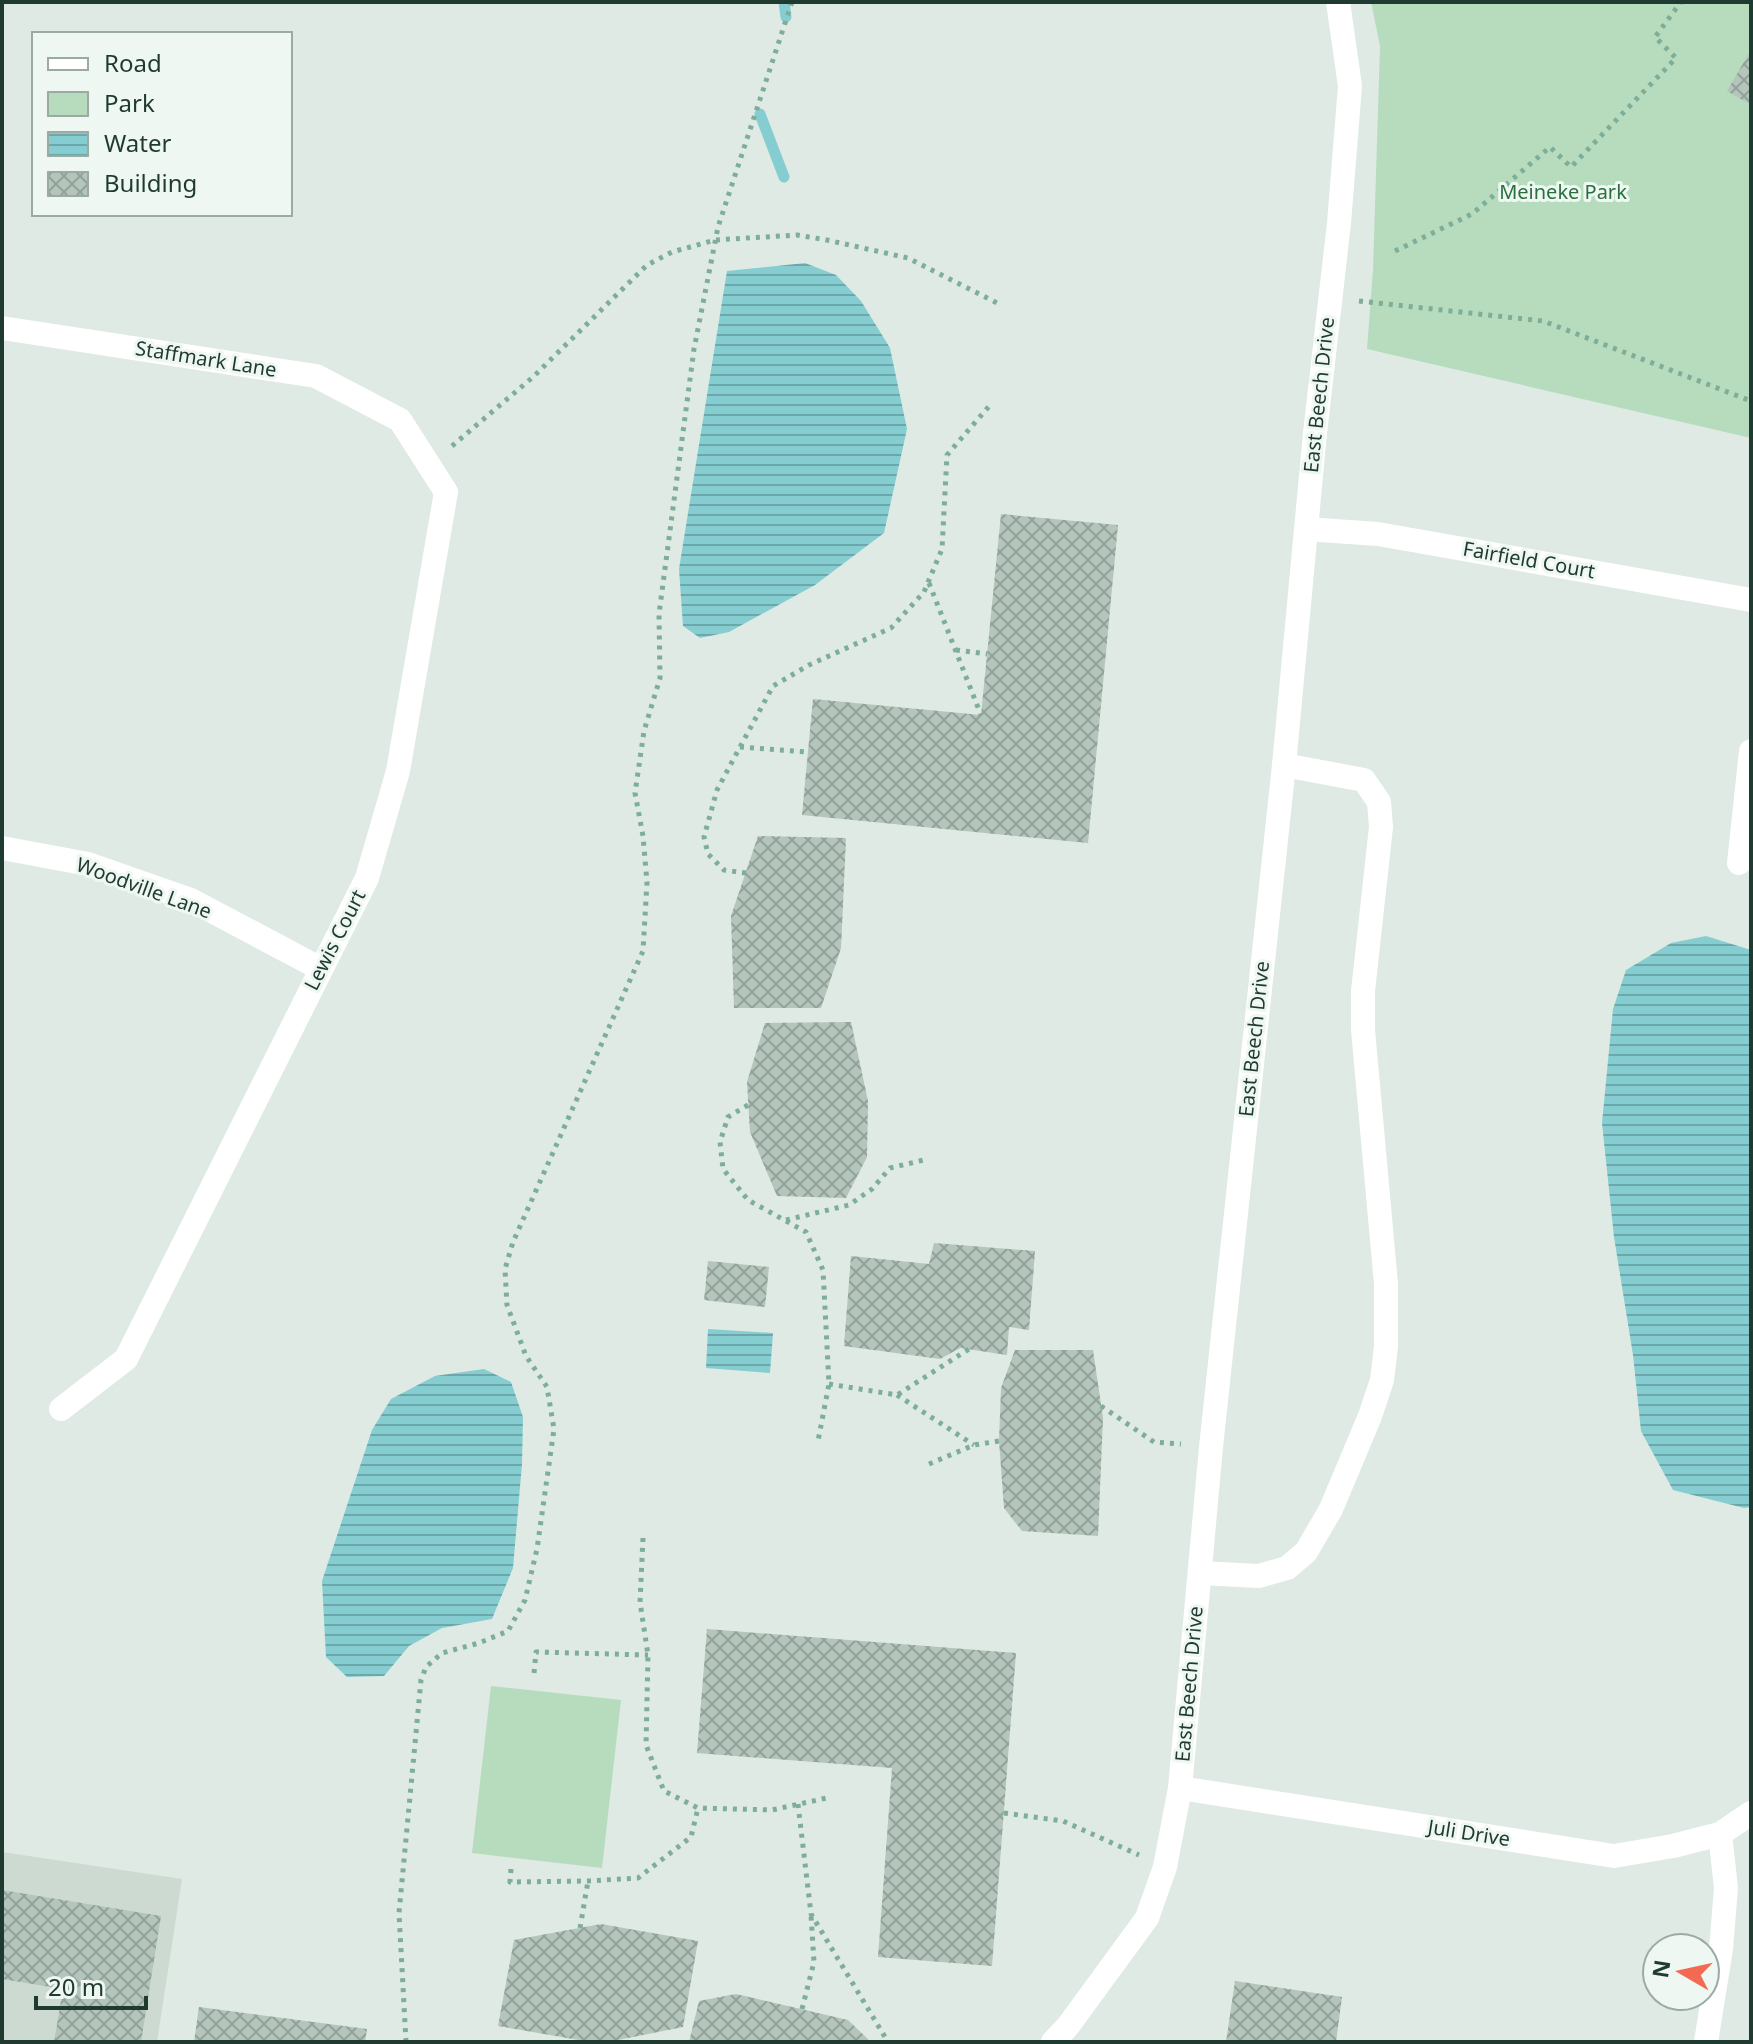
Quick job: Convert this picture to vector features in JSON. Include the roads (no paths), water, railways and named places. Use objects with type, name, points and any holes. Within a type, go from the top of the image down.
[{"type":"street","name":"East Beech Drive","points":[[1053,2042],[1147,1918],[1165,1867],[1180,1788],[1211,1447],[1339,223],[1350,86],[1338,2]]},
{"type":"street","name":"Staffmark Lane","points":[[2,328],[316,376],[400,420]]},
{"type":"street","name":"Lewis Court","points":[[61,1409],[126,1359],[367,878],[398,771],[446,492],[400,420]]},
{"type":"street","name":"Fairfield Court","points":[[1306,529],[1378,534],[1751,600]]},
{"type":"street","points":[[1739,863],[1751,751]]},
{"type":"street","points":[[1200,1573],[1259,1576],[1287,1568],[1306,1552],[1331,1509],[1370,1416],[1382,1380],[1386,1346],[1386,1284],[1363,1030],[1363,991],[1381,827],[1379,802],[1364,780],[1284,765]]},
{"type":"street","name":"Woodville Lane","points":[[2,848],[88,864],[191,900],[321,969]]},
{"type":"street","name":"Juli Drive","points":[[1180,1788],[1614,1856],[1720,1834],[1751,1813]]},
{"type":"street","points":[[1706,2042],[1723,1934],[1726,1888],[1720,1834]]},
{"type":"water","points":[[805,263],[836,275],[861,301],[890,348],[907,429],[884,533],[815,585],[729,632],[700,638],[683,626],[679,569],[727,271]]},
{"type":"water","points":[[1706,936],[1751,950],[1751,1507],[1744,1508],[1673,1490],[1641,1431],[1633,1355],[1614,1237],[1602,1123],[1613,1009],[1626,970],[1671,943]]},
{"type":"water","points":[[708,1329],[773,1333],[770,1373],[706,1368]]},
{"type":"water","points":[[484,1369],[511,1382],[523,1417],[513,1568],[492,1619],[442,1628],[409,1646],[384,1676],[347,1677],[326,1657],[322,1581],[372,1430],[391,1399],[435,1376]]},
{"type":"waterway","points":[[784,2],[786,17]]},
{"type":"waterway","points":[[760,114],[784,177]]},
{"type":"park label","name":"Meineke Park","points":[[1563,192]]}]
